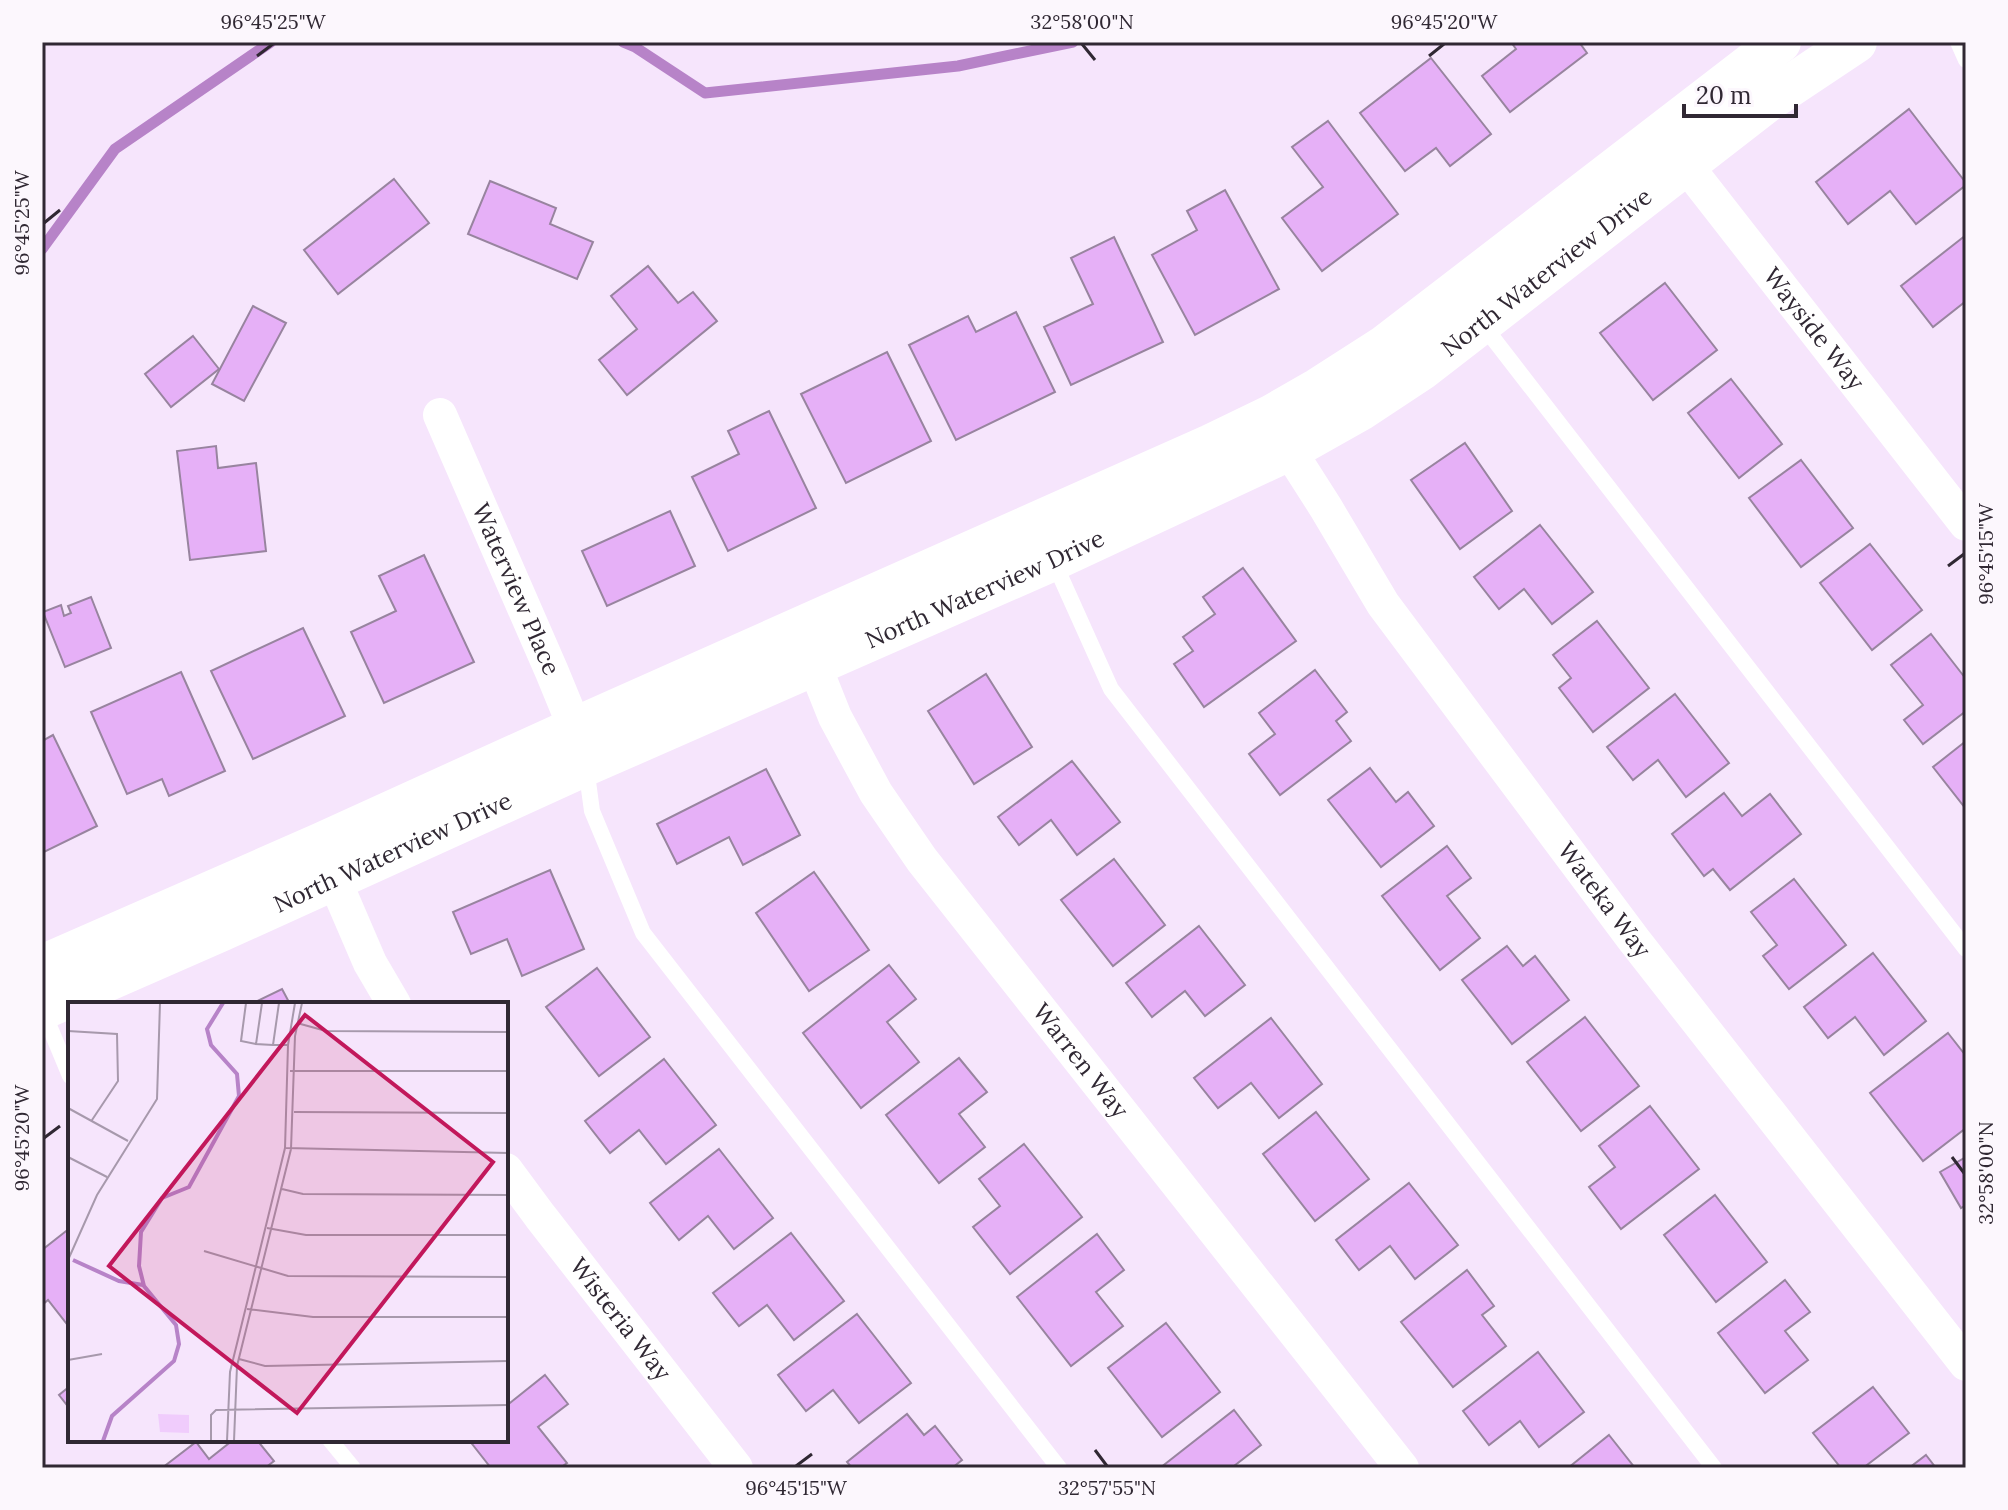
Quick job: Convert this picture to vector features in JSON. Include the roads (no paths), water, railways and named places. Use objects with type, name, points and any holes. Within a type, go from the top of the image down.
[{"type":"street","name":"North Waterview Drive","points":[[42,966],[327,862],[808,647],[1197,451],[1280,433],[1360,410],[1482,324],[1673,149],[1780,42]]},
{"type":"street","name":"North Waterview Drive","points":[[808,647],[1053,560],[1280,433],[1318,389],[1673,149],[1769,100],[1856,42]]},
{"type":"street","name":"Wayside Way","points":[[1673,149],[1966,524]]},
{"type":"street","name":"Waterview Place","points":[[440,415],[581,746]]},
{"type":"street","name":"Wateka Way","points":[[1280,433],[1383,604],[1634,940],[1966,1364]]},
{"type":"street","name":"Warren Way","points":[[808,647],[835,717],[876,793],[922,860],[1402,1468]]},
{"type":"street","name":"North Waterview Drive","points":[[42,1009],[193,944],[327,862]]},
{"type":"street","points":[[327,862],[370,963],[393,1002]]},
{"type":"street","name":"Wisteria Way","points":[[508,1173],[736,1468]]},
{"type":"lane","points":[[1958,42],[1966,60]]},
{"type":"lane","points":[[1482,324],[1966,949]]},
{"type":"lane","points":[[1053,560],[1111,689],[1714,1468]]},
{"type":"lane","points":[[581,746],[592,811],[643,933],[1059,1468]]},
{"type":"lane","points":[[42,1009],[68,1071]]},
{"type":"lane","points":[[332,1442],[353,1468]]},
{"type":"waterway","points":[[42,249],[115,149],[271,42]]},
{"type":"waterway","points":[[623,42],[705,93],[958,66],[1073,42]]}]
